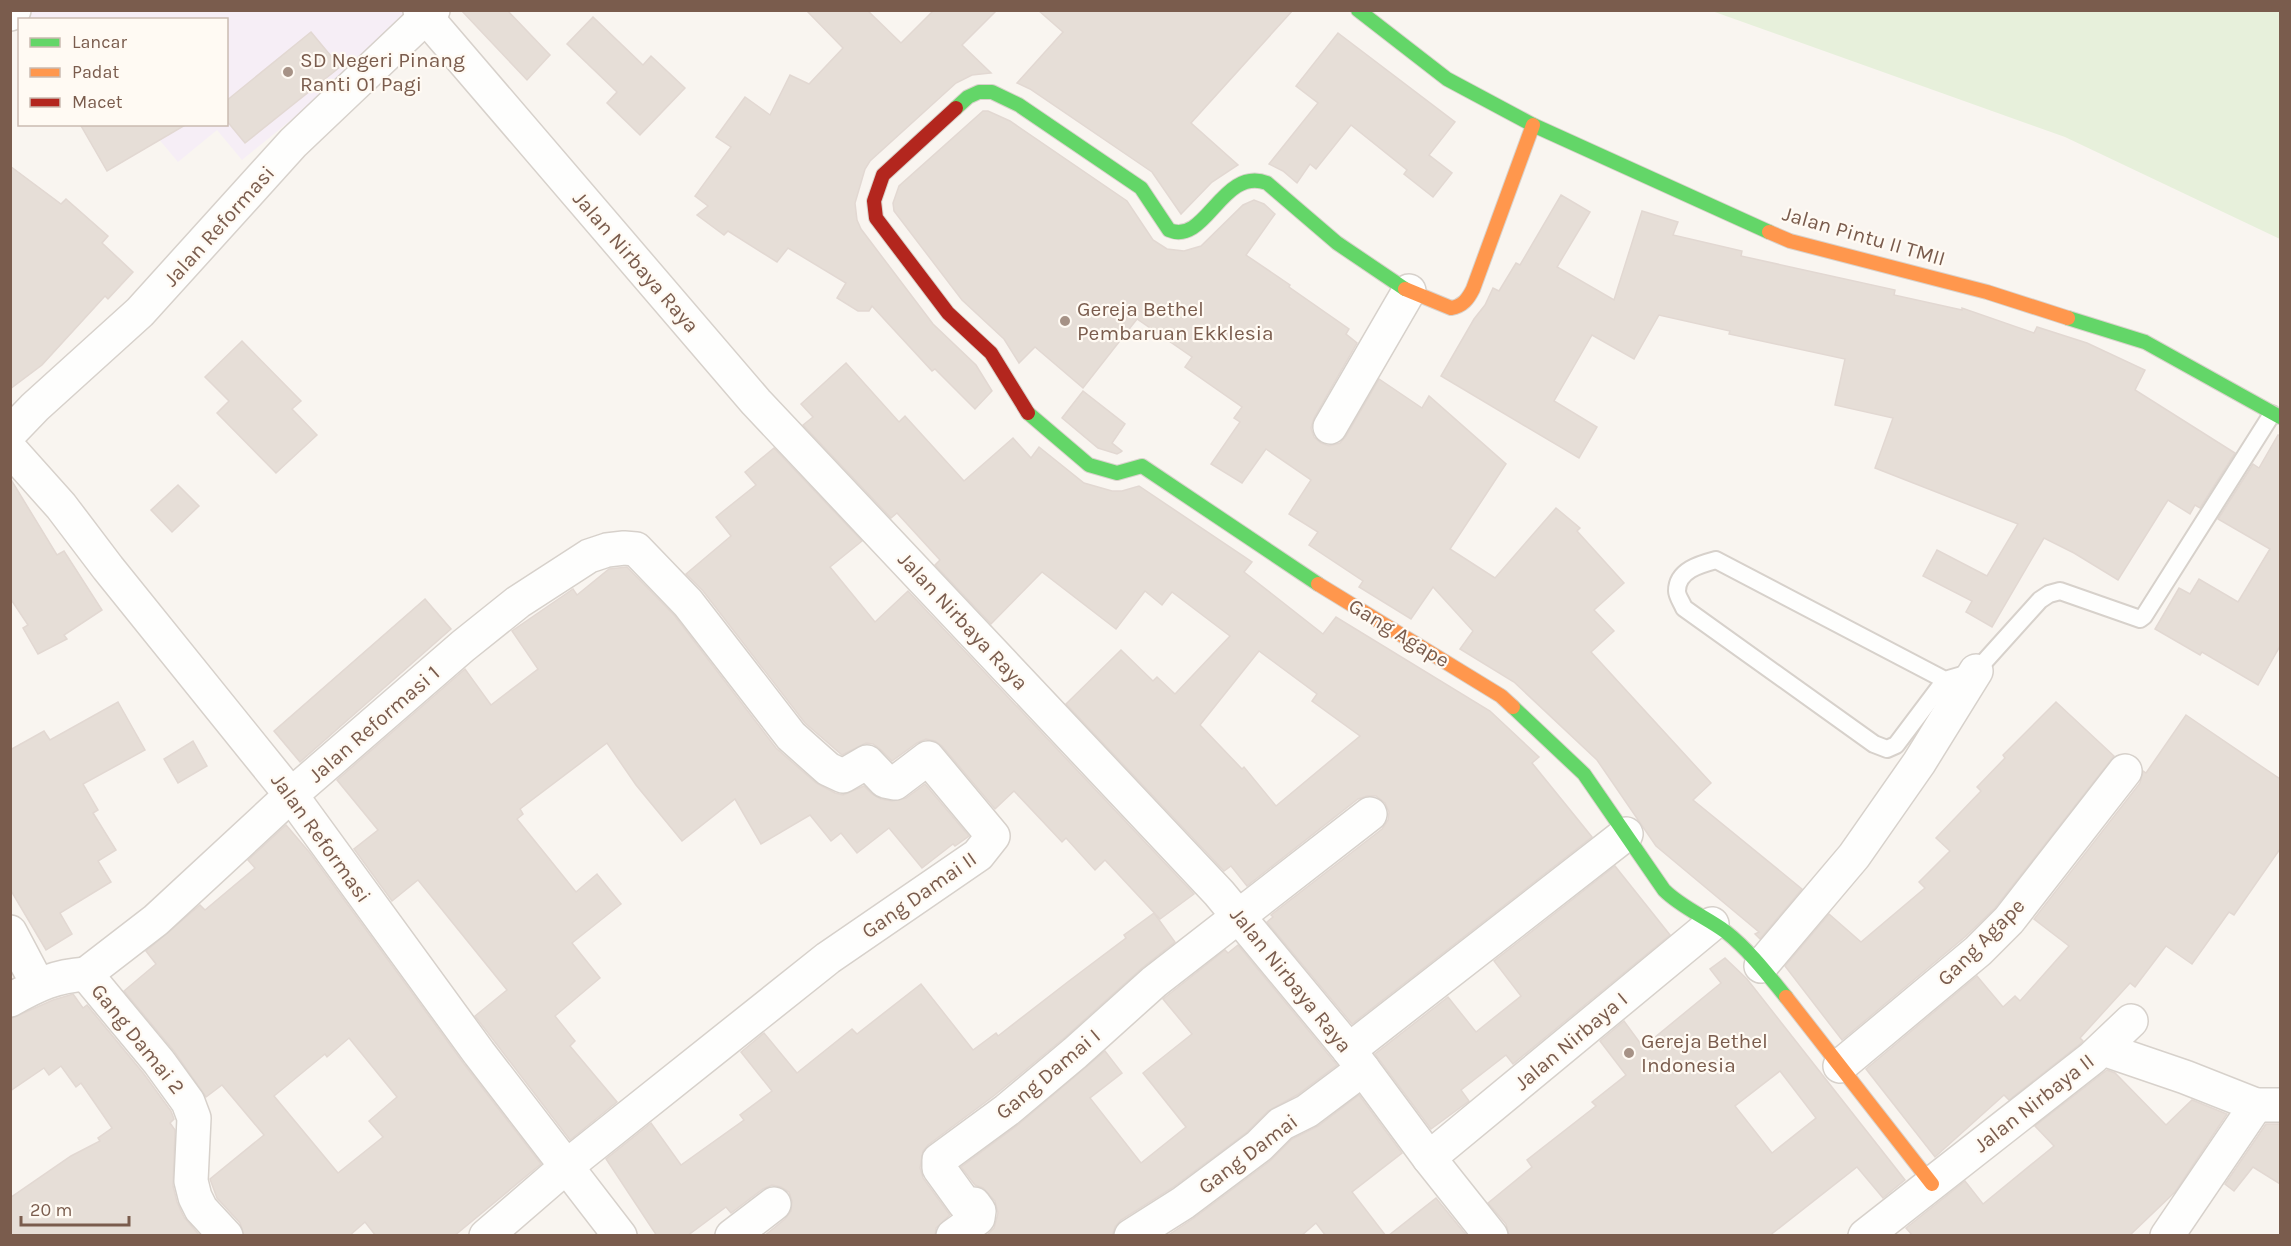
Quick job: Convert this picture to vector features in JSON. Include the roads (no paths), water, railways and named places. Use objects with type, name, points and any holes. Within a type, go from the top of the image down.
[{"type":"street","points":[[10,14],[15,10]]},
{"type":"street","name":"Jalan Pintu II TMII","points":[[1358,10],[1448,79],[1533,125],[1790,241],[1987,292],[2145,342],[2276,416]]},
{"type":"street","name":"Jalan Reformasi","points":[[10,433],[35,407],[140,312],[293,143],[426,12]]},
{"type":"street","name":"Jalan Nirbaya Raya","points":[[426,12],[756,402],[1203,875],[1356,1059],[1429,1158],[1491,1236]]},
{"type":"street","name":"Gang Agape","points":[[1409,291],[1350,253],[1263,181],[1243,183],[1234,188],[1193,229],[1185,233],[1174,233],[1169,230],[1141,188],[1019,105],[992,92],[979,92],[968,97],[883,175],[874,201],[876,218],[948,313],[991,353],[1028,412],[1089,465],[1117,473],[1142,466],[1318,584],[1502,696],[1584,774],[1664,890],[1674,900],[1726,932],[1761,966],[1932,1184]]},
{"type":"street","points":[[1330,426],[1409,291],[1451,308],[1457,308],[1469,298],[1533,125]]},
{"type":"street","name":"Jalan Reformasi","points":[[10,449],[61,506],[108,568],[291,795],[479,1053],[620,1236]]},
{"type":"street","name":"Jalan Reformasi 1","points":[[86,974],[156,920],[291,795],[463,646],[518,602],[589,556],[607,550],[624,548]]},
{"type":"street","name":"Gang Damai II","points":[[567,1166],[828,958],[978,855],[993,836],[928,758],[895,783],[885,781],[867,762],[843,776],[828,768],[791,736],[688,603],[636,549],[624,548]]},
{"type":"street","points":[[1761,966],[1854,856],[1919,763],[1976,671]]},
{"type":"street","name":"Gang Agape","points":[[1840,1066],[1978,951],[2009,920],[2125,771]]},
{"type":"street","points":[[1238,916],[1370,814]]},
{"type":"street","points":[[1356,1059],[1626,834]]},
{"type":"street","name":"Gang Damai I","points":[[953,1236],[978,1218],[979,1211],[974,1204],[965,1204],[939,1167],[939,1160],[1007,1110],[1154,982],[1238,916]]},
{"type":"street","name":"Jalan Nirbaya I","points":[[1429,1158],[1712,924]]},
{"type":"street","points":[[10,932],[24,992],[57,977],[86,974]]},
{"type":"street","name":"Gang Damai 2","points":[[86,974],[159,1062],[188,1102],[194,1118],[191,1181],[195,1197],[201,1209],[226,1236]]},
{"type":"street","points":[[2103,1049],[2131,1021]]},
{"type":"street","name":"Jalan Nirbaya II","points":[[1865,1236],[2103,1049],[2268,1105]]},
{"type":"street","name":"Gang Damai","points":[[1131,1236],[1183,1203],[1259,1146],[1281,1124],[1307,1111],[1356,1059]]},
{"type":"street","points":[[2167,1236],[2268,1105]]},
{"type":"street","points":[[486,1236],[567,1166]]},
{"type":"street","points":[[732,1236],[774,1204]]},
{"type":"lane","points":[[1944,680],[1716,560],[1692,567],[1679,582],[1676,592],[1684,609],[1874,744],[1887,749],[1896,746],[1944,680],[1976,671],[2040,600],[2049,594],[2060,591],[2140,618],[2145,616],[2276,416]]},
{"type":"place","name":"SD Negeri Pinang Ranti 01 Pagi","points":[[288,72]]},
{"type":"place","name":"Gereja Bethel Pembaruan Ekklesia","points":[[1065,321]]},
{"type":"place","name":"Gereja Bethel Indonesia","points":[[1629,1053]]}]
